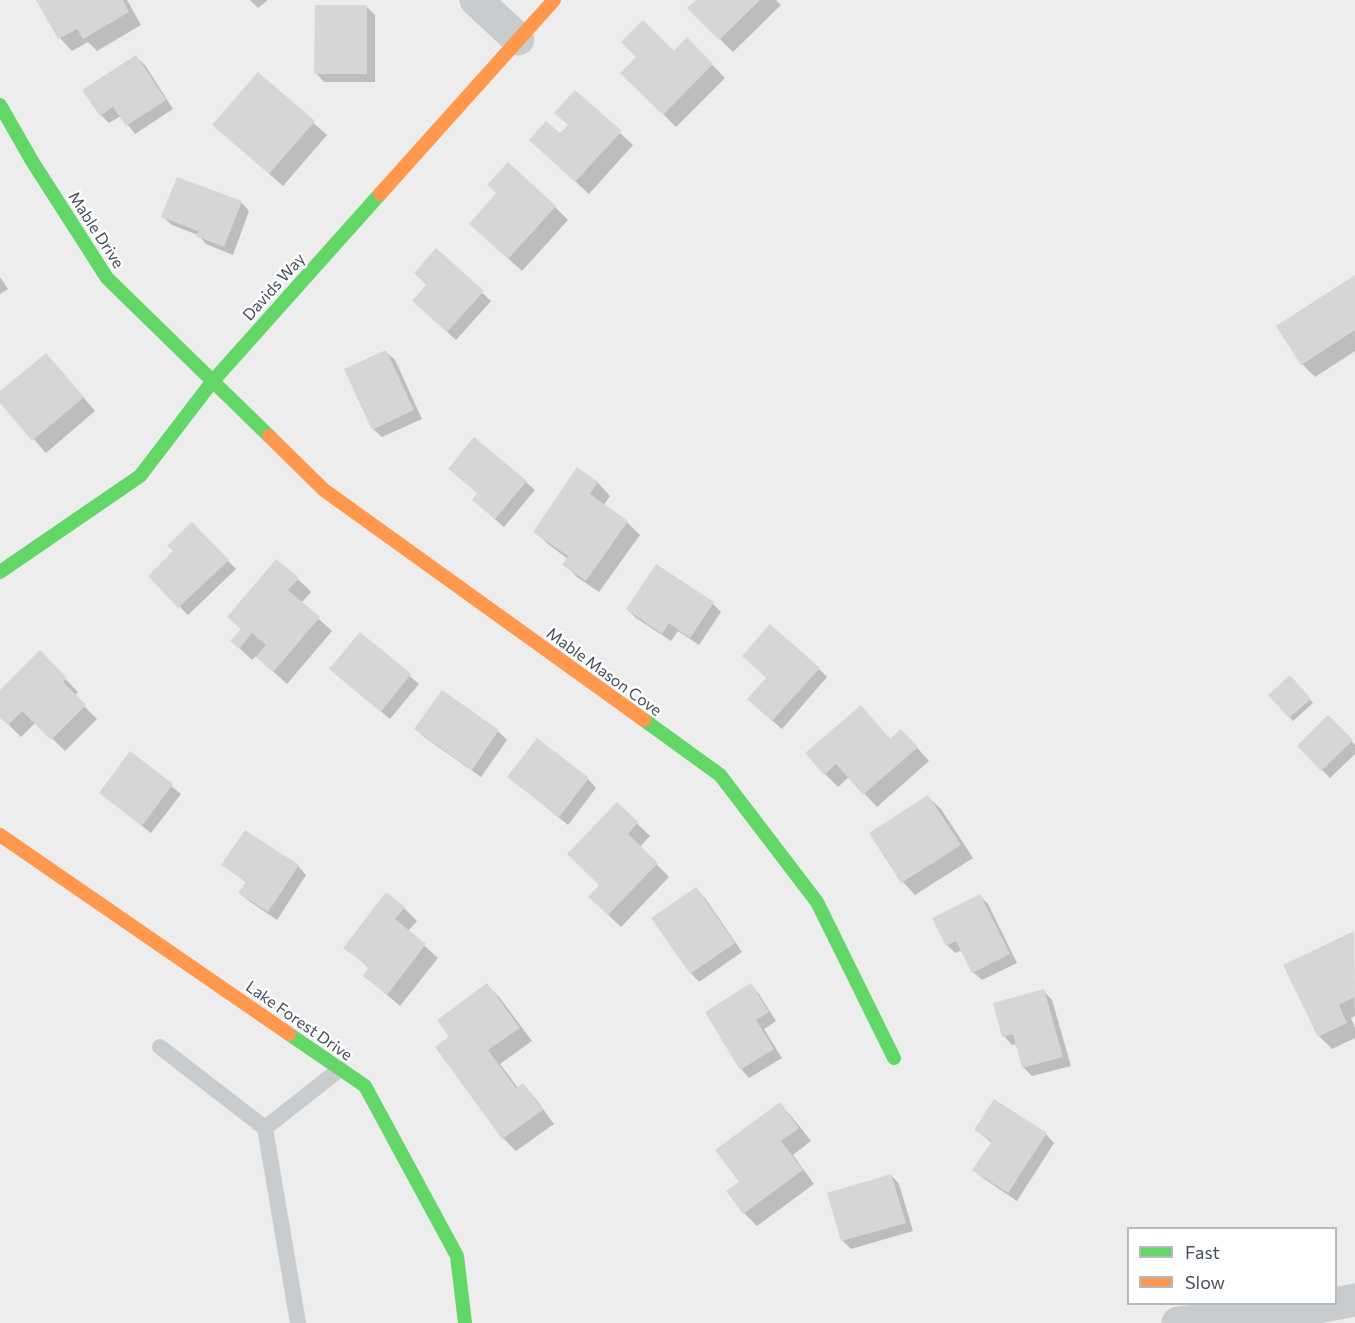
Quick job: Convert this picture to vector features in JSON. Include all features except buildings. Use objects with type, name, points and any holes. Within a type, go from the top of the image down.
[{"type":"street","points":[[476,0],[518,39]]},
{"type":"street","name":"Davids Way","points":[[0,572],[140,476],[212,382],[554,0]]},
{"type":"street","name":"Mable Drive","points":[[0,105],[32,161],[107,278],[212,382]]},
{"type":"street","name":"Mable Mason Cove","points":[[212,382],[324,490],[720,775],[818,902],[894,1058]]},
{"type":"street","name":"Lake Forest Drive","points":[[0,835],[365,1086],[457,1256],[465,1323]]},
{"type":"street","points":[[1337,1303],[1355,1300]]},
{"type":"street","points":[[1178,1323],[1302,1310],[1328,1305]]},
{"type":"lane","points":[[160,1047],[265,1128],[298,1323]]},
{"type":"lane","points":[[265,1128],[340,1069]]},
{"type":"traffic: fast","points":[[0,105],[32,161],[107,278],[269,436]]},
{"type":"traffic: fast","points":[[0,572],[140,476],[212,382],[380,194]]},
{"type":"traffic: fast","points":[[644,720],[720,775],[817,902],[894,1058]]},
{"type":"traffic: fast","points":[[289,1034],[365,1086],[457,1256],[465,1323]]},
{"type":"traffic: slow","points":[[380,194],[554,0]]},
{"type":"traffic: slow","points":[[269,436],[324,490],[644,720]]},
{"type":"traffic: slow","points":[[0,835],[289,1034]]}]
